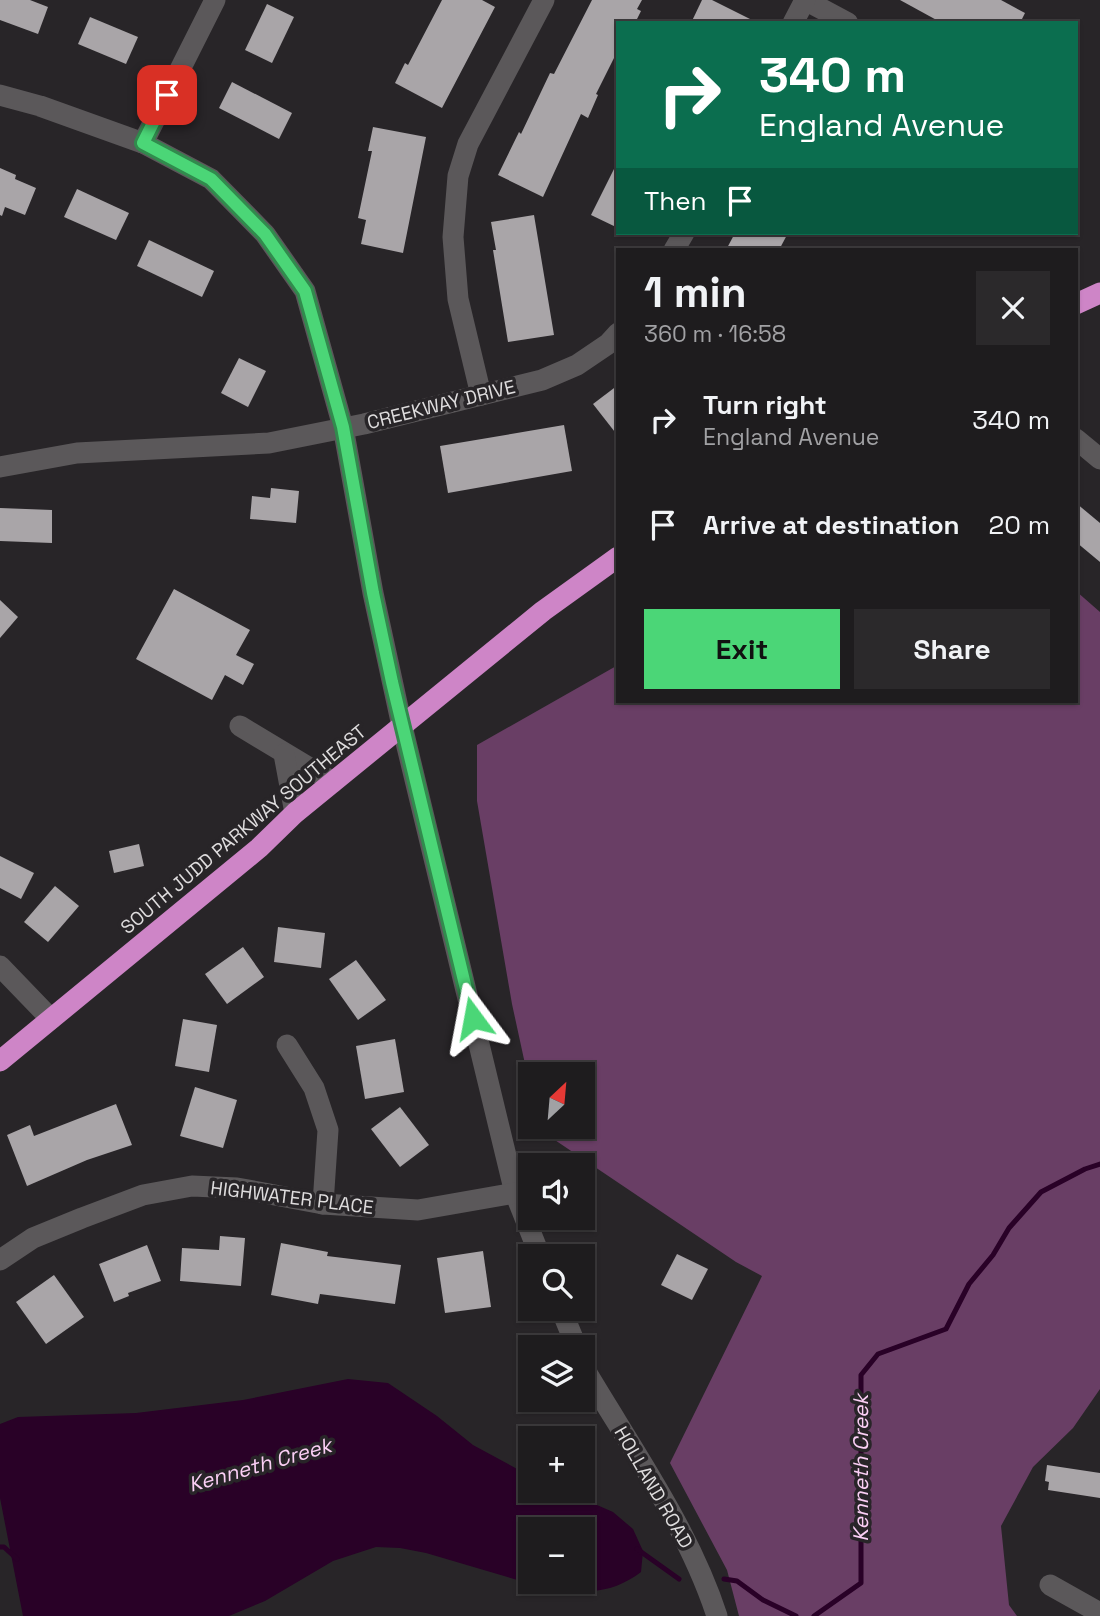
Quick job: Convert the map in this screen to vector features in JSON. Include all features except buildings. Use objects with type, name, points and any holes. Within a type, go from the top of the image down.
[{"type":"highway","points":[[1078,303],[1100,293]]},
{"type":"highway","name":"SOUTH JUDD PARKWAY SOUTHEAST","points":[[0,1061],[259,848],[295,813],[543,611],[616,558]]},
{"type":"street","points":[[143,143],[215,0]]},
{"type":"street","points":[[481,395],[458,299],[453,237],[458,176],[468,144],[544,0]]},
{"type":"street","points":[[794,21],[805,0],[844,21]]},
{"type":"street","points":[[0,95],[40,106],[143,143],[211,179],[265,234],[305,291],[343,427],[373,593],[402,726],[515,1193],[535,1244]]},
{"type":"street","name":"CREEKWAY DRIVE","points":[[0,467],[77,453],[269,443],[541,380],[577,365],[608,344],[616,335]]},
{"type":"street","points":[[1078,441],[1100,460]]},
{"type":"street","points":[[240,726],[334,782]]},
{"type":"street","points":[[284,754],[295,813]]},
{"type":"street","points":[[0,966],[51,1019]]},
{"type":"street","points":[[287,1045],[314,1088],[328,1130],[323,1204]]},
{"type":"street","name":"HIGHWATER PLACE","points":[[0,1260],[33,1238],[82,1218],[143,1195],[192,1186],[237,1188],[323,1204],[418,1210],[515,1193]]},
{"type":"street","name":"HOLLAND ROAD","points":[[595,1387],[679,1529],[705,1578],[717,1616]]},
{"type":"street","points":[[1050,1585],[1100,1613]]},
{"type":"shaded area","points":[[1078,593],[1100,612],[1100,1389],[1073,1428],[1033,1467],[1001,1526],[1009,1605],[1017,1616],[739,1616],[727,1570],[670,1463],[762,1276],[736,1262],[595,1167],[595,1153],[574,1153],[553,1139],[595,1139],[595,1062],[525,1062],[477,801],[477,745],[616,666],[616,703],[1078,703]]},
{"type":"water","points":[[348,1379],[388,1383],[437,1416],[473,1445],[518,1469],[518,1503],[592,1503],[613,1512],[633,1529],[643,1551],[641,1572],[623,1583],[595,1591],[595,1517],[518,1517],[518,1580],[426,1553],[376,1547],[333,1561],[265,1601],[229,1616],[23,1616],[0,1498],[0,1424],[18,1417],[136,1413],[243,1400]]},
{"type":"waterway","name":"Kenneth Creek","points":[[814,1616],[861,1583],[861,1375],[878,1354],[946,1329],[969,1284],[993,1255],[1009,1228],[1041,1192],[1100,1164]]},
{"type":"waterway","name":"Kenneth Creek","points":[[0,1547],[4,1547],[17,1559]]},
{"type":"waterway","name":"Kenneth Creek","points":[[637,1549],[679,1579]]},
{"type":"waterway","name":"Kenneth Creek","points":[[724,1579],[737,1581],[763,1600],[796,1616]]},
{"type":"route","points":[[167,95],[143,143],[211,179],[265,234],[305,291],[343,427],[392,682],[473,1018]]}]
